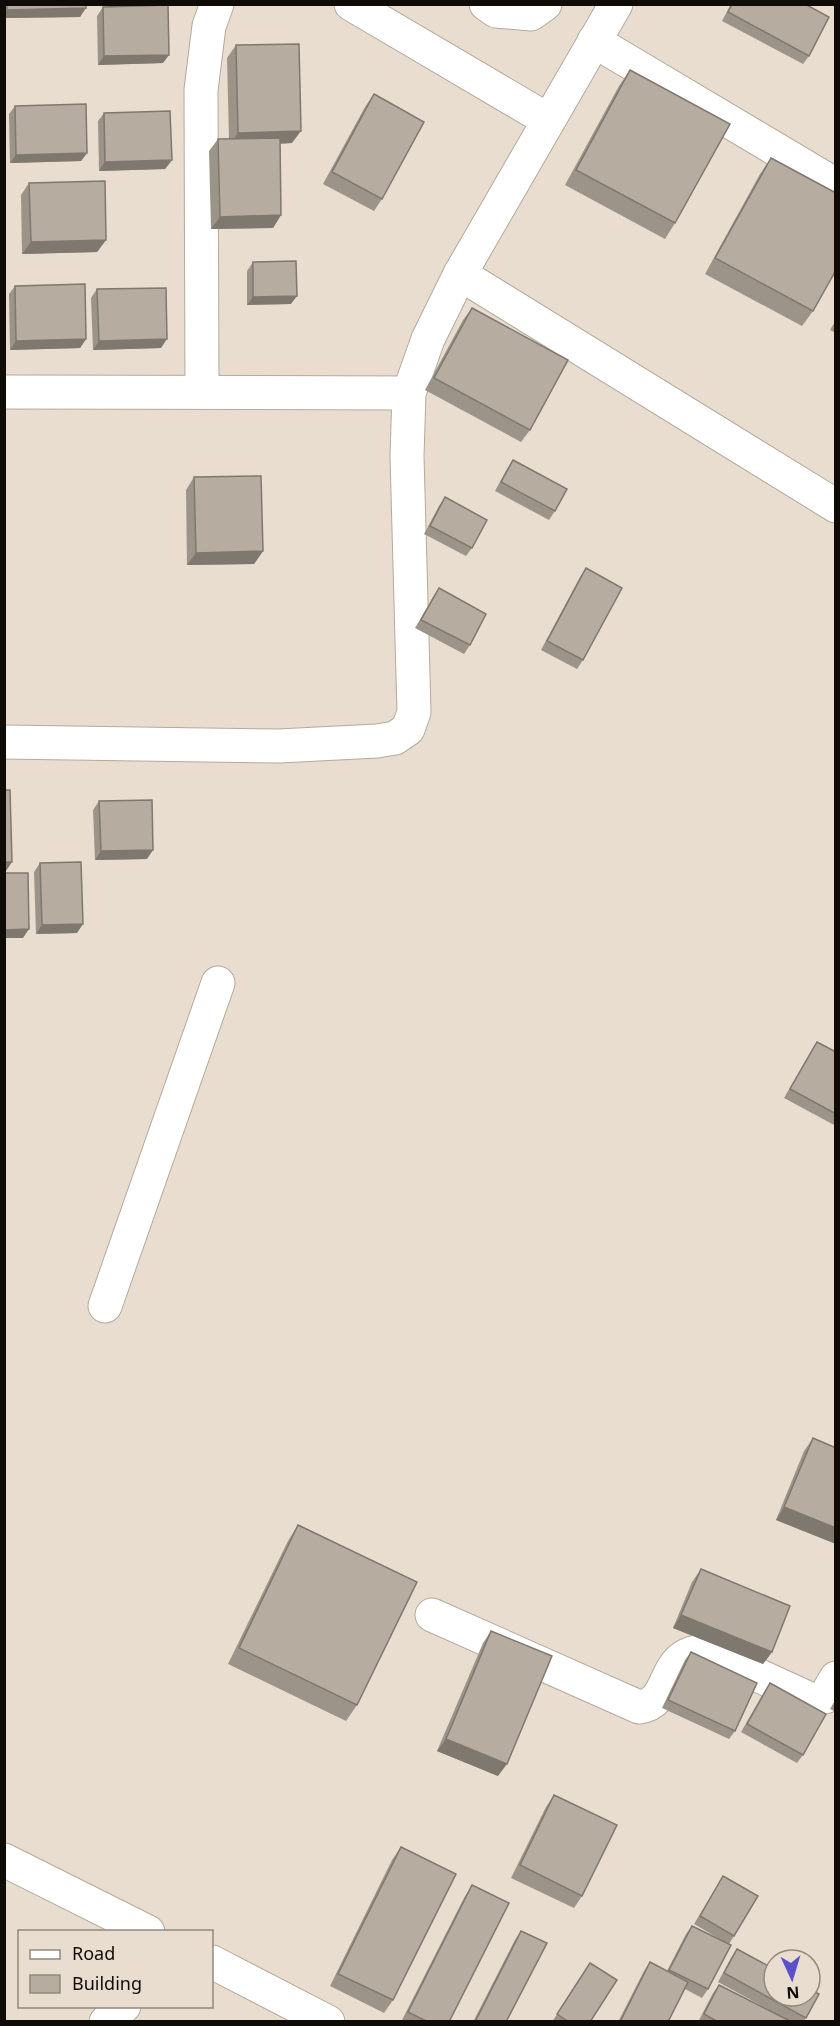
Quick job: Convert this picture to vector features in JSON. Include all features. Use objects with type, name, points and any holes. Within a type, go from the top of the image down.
[{"type":"street","points":[[202,392],[201,90],[209,26],[217,4]]},
{"type":"street","points":[[351,4],[548,120]]},
{"type":"street","points":[[486,4],[496,11],[531,14],[544,4]]},
{"type":"street","points":[[4,742],[279,746],[377,741],[395,738],[408,729],[414,712],[407,456],[409,393],[428,339],[460,274],[616,4]]},
{"type":"street","points":[[594,41],[836,184]]},
{"type":"street","points":[[460,274],[836,506]]},
{"type":"street","points":[[4,392],[409,393]]},
{"type":"street","points":[[105,1306],[218,983]]},
{"type":"street","points":[[432,1615],[639,1707],[650,1706],[656,1700],[678,1660],[689,1652],[705,1652],[812,1700],[825,1697],[836,1678]]},
{"type":"street","points":[[4,1860],[144,1930]]},
{"type":"street","points":[[213,1963],[328,2022]]},
{"type":"street","points":[[106,2022],[123,2008]]},
{"type":"building","points":[[7,4],[86,4],[86,8],[7,10]]},
{"type":"building","points":[[732,4],[805,4],[829,17],[809,56],[728,12]]},
{"type":"building","points":[[168,5],[169,55],[104,56],[103,7]]},
{"type":"building","points":[[299,44],[301,131],[238,133],[236,45]]},
{"type":"building","points":[[630,70],[730,124],[675,223],[576,170]]},
{"type":"building","points":[[374,94],[424,122],[382,199],[332,172]]},
{"type":"building","points":[[86,104],[87,153],[16,155],[15,106]]},
{"type":"building","points":[[170,111],[172,160],[105,162],[104,113]]},
{"type":"building","points":[[280,138],[281,215],[220,217],[218,139]]},
{"type":"building","points":[[771,158],[836,193],[836,270],[813,311],[715,258]]},
{"type":"building","points":[[105,181],[106,240],[31,242],[29,183]]},
{"type":"building","points":[[296,261],[297,296],[253,297],[253,262]]},
{"type":"building","points":[[85,284],[86,339],[16,341],[15,286]]},
{"type":"building","points":[[166,288],[167,339],[99,341],[97,289]]},
{"type":"building","points":[[472,308],[568,360],[530,430],[434,378]]},
{"type":"building","points":[[513,460],[567,489],[555,511],[501,482]]},
{"type":"building","points":[[261,476],[263,551],[196,553],[194,477]]},
{"type":"building","points":[[445,497],[487,520],[472,548],[430,526]]},
{"type":"building","points":[[586,568],[622,588],[583,660],[547,641]]},
{"type":"building","points":[[439,588],[486,614],[470,645],[421,620]]},
{"type":"building","points":[[4,790],[10,790],[12,862],[4,862]]},
{"type":"building","points":[[152,800],[153,850],[101,851],[99,801]]},
{"type":"building","points":[[81,862],[83,924],[42,925],[40,863]]},
{"type":"building","points":[[4,873],[28,873],[29,929],[4,930]]},
{"type":"building","points":[[817,1042],[836,1052],[836,1114],[790,1089]]},
{"type":"building","points":[[813,1438],[836,1448],[836,1528],[784,1507]]},
{"type":"building","points":[[298,1525],[417,1582],[357,1705],[239,1648]]},
{"type":"building","points":[[701,1569],[790,1606],[772,1652],[681,1615]]},
{"type":"building","points":[[491,1631],[552,1656],[507,1764],[446,1739]]},
{"type":"building","points":[[691,1652],[757,1683],[735,1731],[668,1700]]},
{"type":"building","points":[[770,1683],[826,1714],[803,1755],[747,1724]]},
{"type":"building","points":[[554,1795],[617,1825],[582,1896],[520,1865]]},
{"type":"building","points":[[401,1847],[456,1874],[393,2000],[338,1974]]},
{"type":"building","points":[[723,1876],[758,1896],[734,1936],[700,1916]]},
{"type":"building","points":[[472,1885],[509,1903],[449,2022],[428,2022],[408,2012]]},
{"type":"building","points":[[692,1926],[731,1945],[708,1989],[669,1970]]},
{"type":"building","points":[[521,1931],[547,1943],[506,2022],[475,2022]]},
{"type":"building","points":[[737,1949],[762,1963],[762,1994],[724,1973]]},
{"type":"building","points":[[650,1962],[688,1982],[668,2022],[620,2022]]},
{"type":"building","points":[[590,1963],[617,1980],[590,2022],[569,2022],[557,2014]]},
{"type":"building","points":[[719,1985],[792,2022],[718,2022],[704,2014]]},
{"type":"building","points":[[788,2008],[811,2008],[806,2018]]}]
